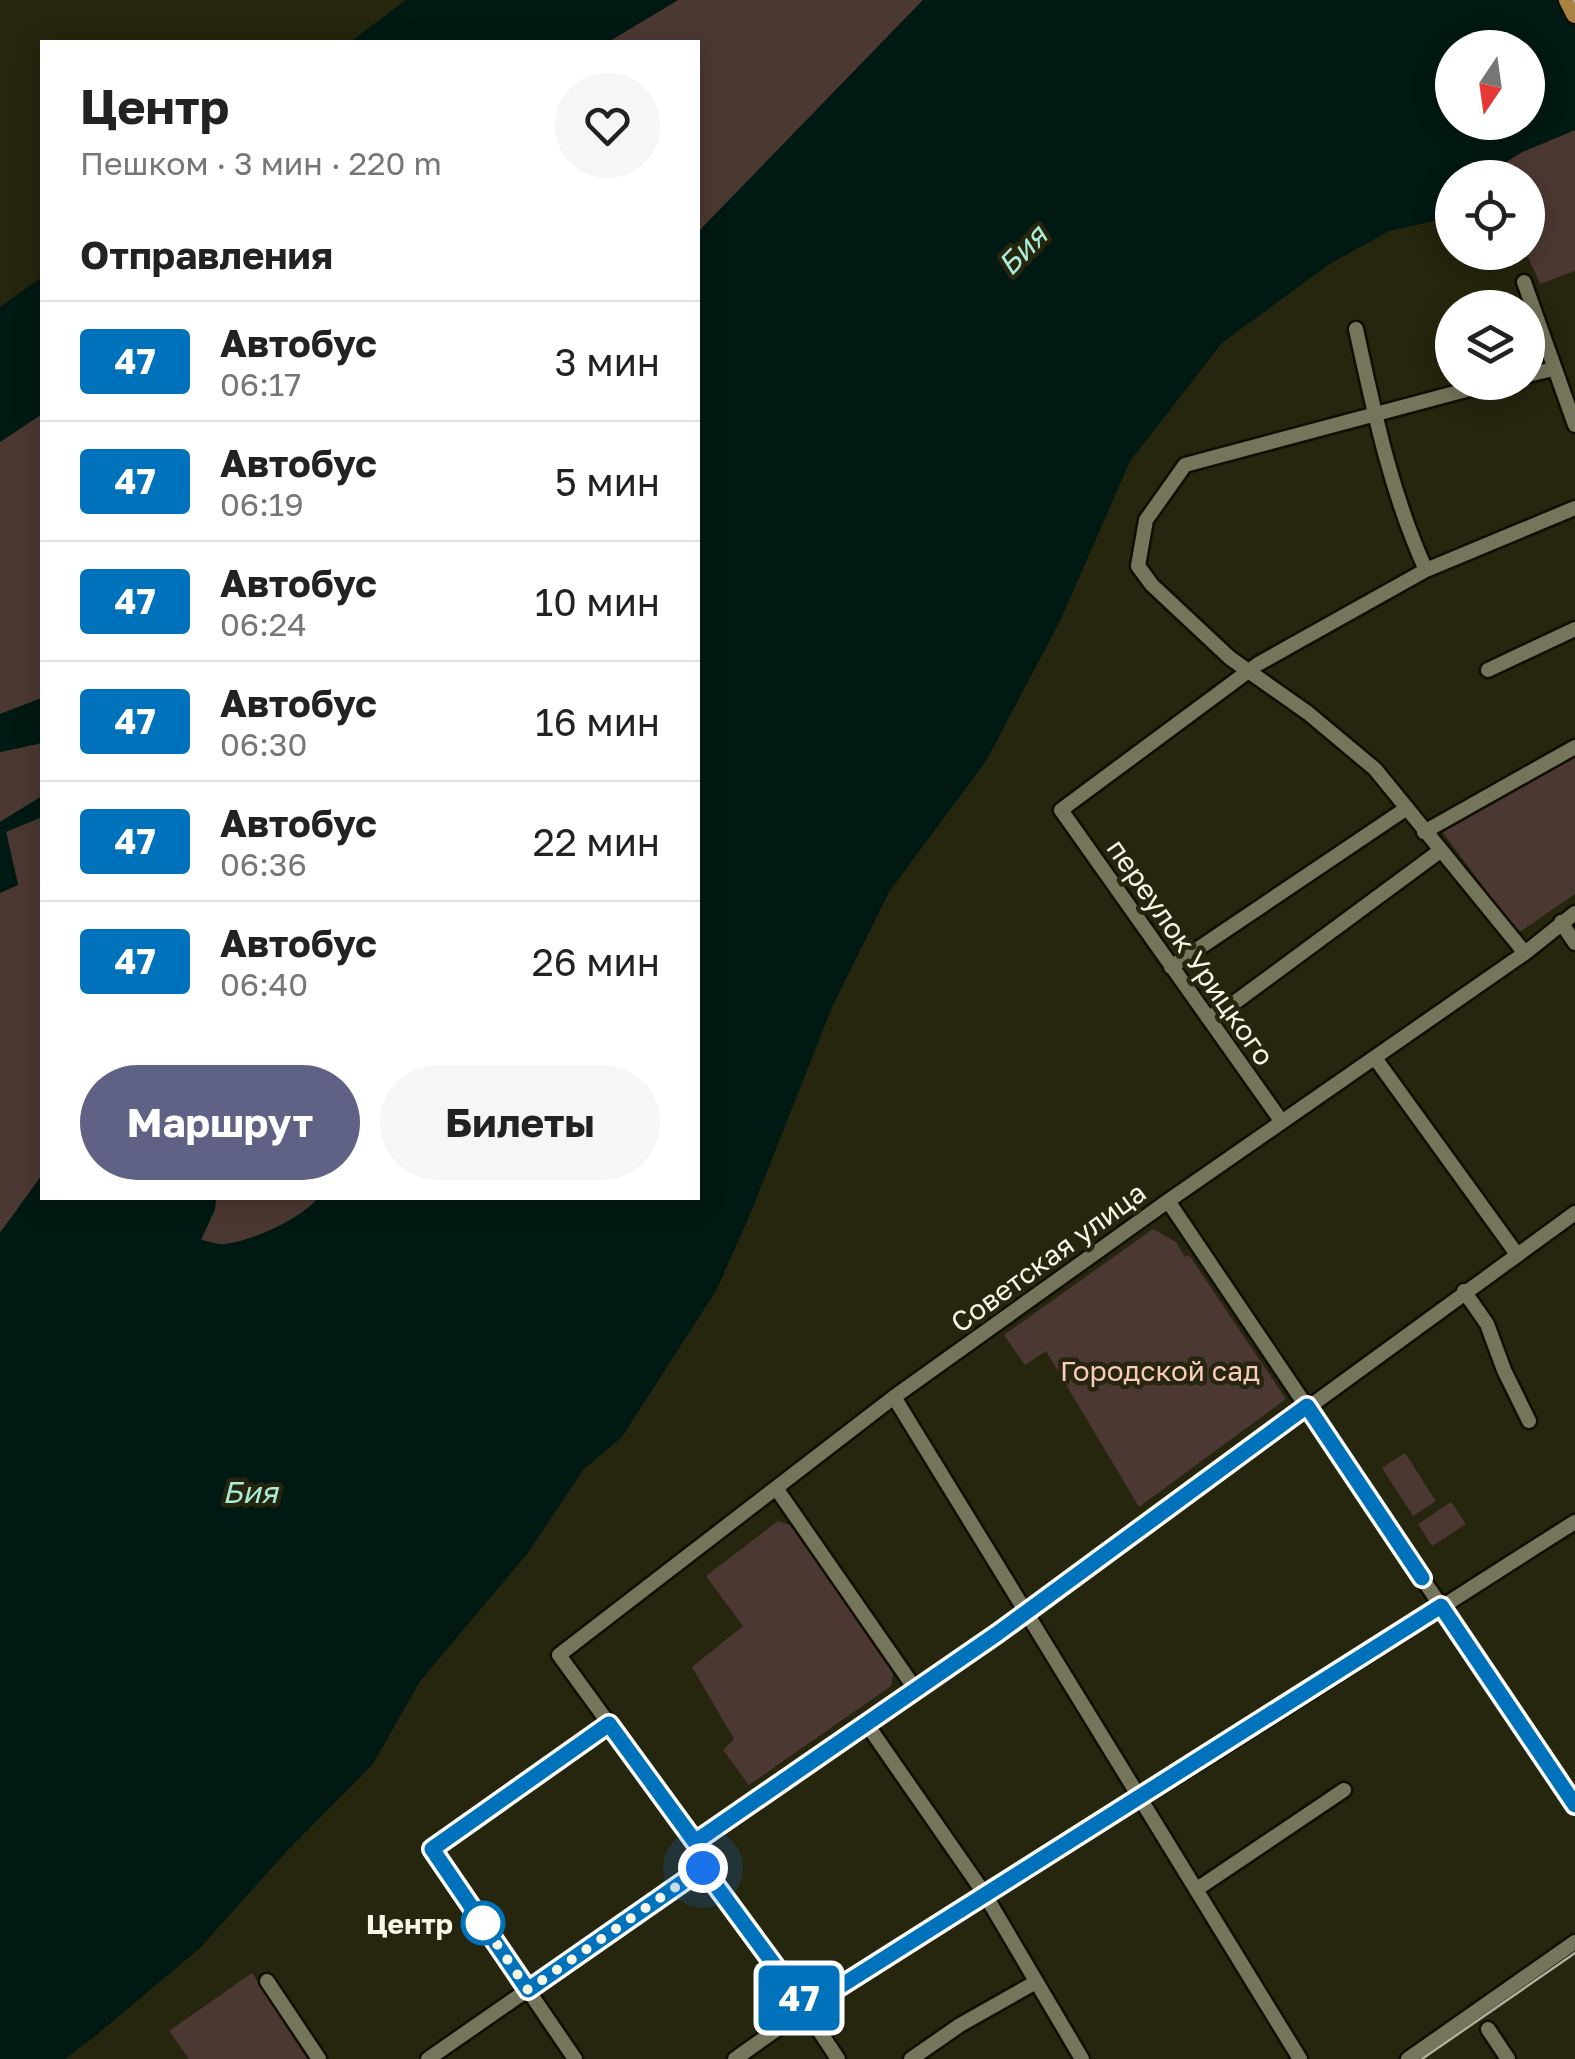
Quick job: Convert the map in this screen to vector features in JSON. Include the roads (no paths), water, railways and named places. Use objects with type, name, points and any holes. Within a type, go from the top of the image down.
[{"type":"main road","points":[[1568,0],[1575,14]]},
{"type":"street","points":[[1524,282],[1575,425]]},
{"type":"street","points":[[1356,329],[1374,412],[1408,530],[1426,570]]},
{"type":"street","points":[[1545,370],[1554,368]]},
{"type":"street","points":[[1435,397],[1186,465],[1146,520],[1138,566],[1230,658],[1354,750],[1407,808],[1525,953]]},
{"type":"street","points":[[1249,670],[1426,570],[1575,508]]},
{"type":"street","points":[[1488,670],[1575,629]]},
{"type":"street","name":"переулок Урицкого","points":[[1249,670],[1062,810],[1282,1122]]},
{"type":"street","points":[[1424,832],[1575,748]]},
{"type":"street","points":[[1171,966],[1407,808]]},
{"type":"street","points":[[1208,1018],[1234,1003],[1440,851]]},
{"type":"street","name":"Советская улица","points":[[609,1724],[559,1655],[894,1397],[1525,953],[1575,913]]},
{"type":"street","points":[[1561,922],[1575,943]]},
{"type":"street","points":[[1375,1058],[1516,1253]]},
{"type":"street","points":[[1168,1201],[1575,1805]]},
{"type":"street","points":[[695,1842],[1025,1614],[1575,1212]]},
{"type":"street","points":[[1464,1292],[1487,1324],[1529,1421]]},
{"type":"street","points":[[894,1397],[1300,2059]]},
{"type":"street","points":[[776,1488],[916,1690]]},
{"type":"street","points":[[735,2059],[984,1892],[1141,1799],[1575,1522]]},
{"type":"street","points":[[866,1723],[984,1892],[1082,2059]]},
{"type":"street","points":[[575,2059],[432,1849],[609,1724],[695,1842],[703,1868],[806,2008],[838,2059]]},
{"type":"street","points":[[1197,1888],[1344,1790]]},
{"type":"street","points":[[428,2059],[703,1868]]},
{"type":"street","points":[[1408,2059],[1575,1942]]},
{"type":"street","points":[[267,1981],[319,2059]]},
{"type":"street","points":[[911,2059],[960,2025],[1036,1982]]},
{"type":"street","points":[[1488,2029],[1508,2059]]},
{"type":"water","points":[[406,0],[678,0],[611,40],[353,40]]},
{"type":"water","name":"Бия","points":[[923,0],[1575,0],[1575,130],[1509,160],[1435,160],[1435,221],[1389,231],[1328,265],[1222,343],[1130,461],[1061,619],[986,761],[889,892],[832,1007],[717,1289],[622,1437],[583,1470],[527,1554],[420,1681],[373,1764],[286,1852],[200,1948],[94,2037],[65,2059],[0,2059],[0,1233],[40,1178],[40,1200],[216,1200],[201,1240],[222,1244],[276,1228],[316,1200],[700,1200],[700,230]]},
{"type":"water","points":[[40,278],[40,415],[0,442],[0,307]]},
{"type":"water","points":[[40,699],[40,743],[0,752],[0,714]]},
{"type":"water","points":[[40,797],[40,818],[6,832],[18,885],[0,893],[0,822]]},
{"type":"tram line","points":[[1422,2059],[1575,1953]]},
{"type":"place","name":"Центр","points":[[483,1923]]},
{"type":"park label","name":"Городской сад","points":[[1160,1370]]}]
